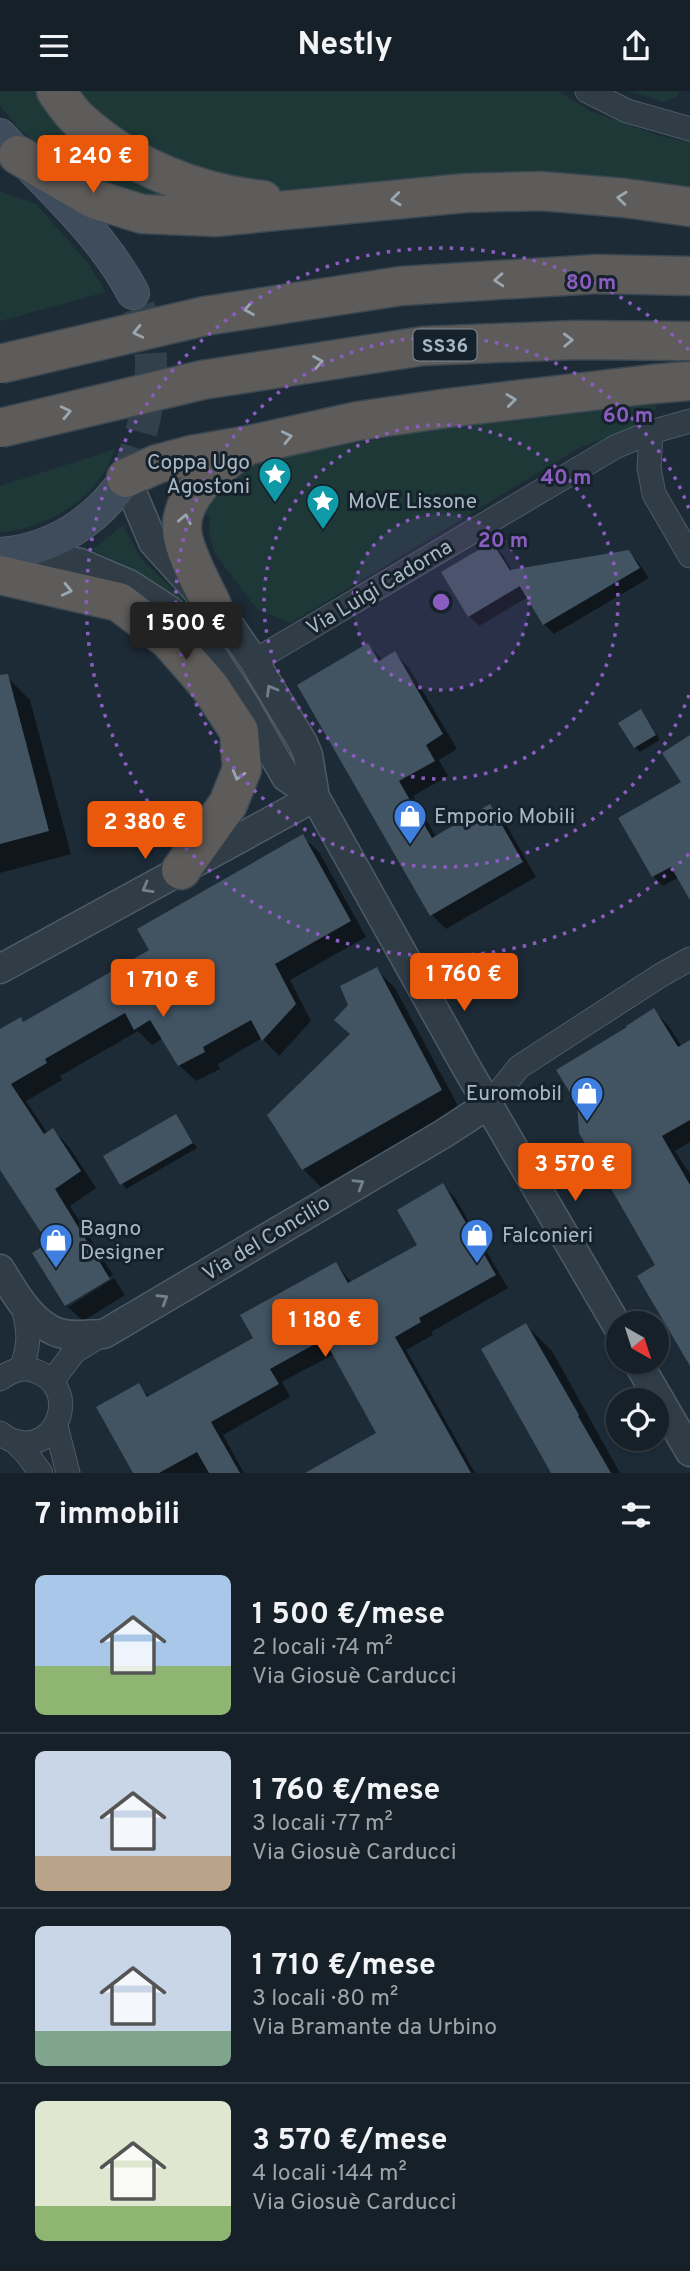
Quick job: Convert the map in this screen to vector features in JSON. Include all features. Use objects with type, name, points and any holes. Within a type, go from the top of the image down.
[{"type":"highway","points":[[56,91],[78,119],[118,151],[174,180],[233,197],[328,206]]},
{"type":"highway","points":[[9,145],[94,199],[142,214],[215,217],[464,193],[541,191],[690,207]]},
{"type":"highway","points":[[0,364],[205,316],[401,286],[597,274],[690,276]]},
{"type":"highway","name":"SS36","points":[[0,428],[202,380],[423,346],[575,340],[690,341]]},
{"type":"highway","points":[[126,478],[157,464],[191,455],[358,421],[448,408],[690,381]]},
{"type":"highway","points":[[212,605],[193,567],[182,530],[185,510],[200,485],[219,465],[249,445]]},
{"type":"highway","points":[[7,560],[119,602],[169,640],[210,687],[239,731],[242,769],[228,804],[181,870]]},
{"type":"main road","points":[[9,145],[102,244],[133,293]]},
{"type":"main road","points":[[7,560],[84,525],[107,503],[126,478]]},
{"type":"street","points":[[587,91],[627,111],[690,129]]},
{"type":"street","name":"Via Luigi Cadorna","points":[[254,661],[615,447],[651,432],[690,421]]},
{"type":"street","points":[[651,432],[649,468],[654,494],[690,556]]},
{"type":"street","points":[[126,478],[153,543],[212,605],[254,661],[303,743],[308,755],[315,797],[609,1311]]},
{"type":"street","points":[[7,560],[80,563],[129,584],[169,610],[198,637],[220,667],[286,777],[315,797]]},
{"type":"street","points":[[0,969],[315,797]]},
{"type":"street","points":[[489,1104],[519,1067],[690,959]]},
{"type":"street","name":"Via del Concilio","points":[[52,1381],[74,1352],[443,1134],[489,1104]]},
{"type":"street","points":[[0,1269],[22,1303],[54,1331],[71,1335],[104,1334]]},
{"type":"street","points":[[10,1374],[27,1352],[29,1331],[22,1303]]},
{"type":"street","points":[[7,1437],[27,1443],[40,1440],[55,1426],[61,1405],[59,1392],[43,1374],[30,1369],[10,1374]]},
{"type":"street","points":[[645,1374],[690,1452]]},
{"type":"street","points":[[55,1426],[68,1473]]},
{"type":"street","points":[[7,1437],[31,1458],[41,1473]]},
{"type":"green space","points":[[0,91],[41,91],[184,199],[129,197],[54,157],[20,130],[0,106]]},
{"type":"green space","points":[[72,91],[559,91],[590,111],[663,137],[690,142],[690,192],[321,193],[265,189],[211,179],[125,140]]},
{"type":"green space","points":[[628,91],[679,91],[677,97],[664,102]]},
{"type":"green space","points":[[0,191],[36,204],[87,262],[106,292],[0,321]]},
{"type":"green space","points":[[658,403],[651,420],[577,449],[291,623],[258,610],[215,554],[209,535],[210,519],[201,510],[234,472],[262,461],[417,432]]},
{"type":"green space","points":[[115,449],[105,471],[94,486],[71,507],[29,527],[0,533],[0,486]]},
{"type":"green space","points":[[123,525],[142,560],[194,609],[191,612],[144,577],[92,550]]},
{"type":"building","points":[[492,542],[520,586],[468,617],[441,572]]},
{"type":"building","points":[[629,550],[640,568],[543,625],[510,570]]},
{"type":"building","points":[[368,643],[379,661],[395,651],[443,734],[426,745],[435,761],[399,781],[432,838],[490,804],[523,862],[430,916],[297,685]]},
{"type":"building","points":[[8,674],[49,831],[0,844],[0,675]]},
{"type":"building","points":[[641,709],[656,735],[634,748],[618,723]]},
{"type":"building","points":[[690,735],[690,900],[671,867],[652,877],[618,818],[681,782],[662,753]]},
{"type":"building","points":[[303,834],[351,921],[275,964],[296,1004],[262,1041],[251,1020],[203,1047],[205,1052],[178,1066],[150,1020],[134,1030],[125,1013],[45,1059],[47,1063],[11,1084],[44,1134],[53,1128],[81,1171],[55,1189],[110,1279],[65,1306],[32,1253],[48,1243],[0,1170],[0,1029],[21,1017],[23,1022],[149,950],[137,929]]},
{"type":"building","points":[[377,967],[442,1090],[302,1170],[267,1115],[350,1034],[334,1020],[348,1005],[340,986]]},
{"type":"building","points":[[654,1008],[678,1047],[690,1040],[690,1120],[662,1136],[690,1185],[690,1366],[669,1330],[669,1311],[658,1311],[637,1276],[655,1265],[579,1133],[577,1104],[556,1070]]},
{"type":"building","points":[[176,1114],[193,1143],[120,1185],[103,1156]]},
{"type":"building","points":[[443,1183],[496,1275],[419,1318],[421,1322],[395,1337],[471,1473],[305,1473],[376,1433],[324,1339],[270,1369],[279,1384],[211,1422],[240,1473],[209,1473],[197,1452],[159,1473],[133,1473],[96,1407],[139,1383],[147,1397],[253,1338],[240,1315],[336,1262],[348,1283],[417,1245],[397,1210]]},
{"type":"building","points":[[526,1323],[611,1473],[551,1473],[481,1349]]},
{"type":"tunnel","points":[[126,478],[142,429],[151,378],[149,338],[133,293]]},
{"type":"place","name":"Coppa Ugo Agostoni","points":[[275,504]]},
{"type":"place","name":"MoVE Lissone","points":[[323,531]]},
{"type":"place","name":"Emporio Mobili","points":[[410,846]]},
{"type":"place","name":"Euromobil","points":[[587,1123]]},
{"type":"place","name":"Falconieri","points":[[477,1265]]},
{"type":"place","name":"Bagno Designer","points":[[56,1270]]}]
